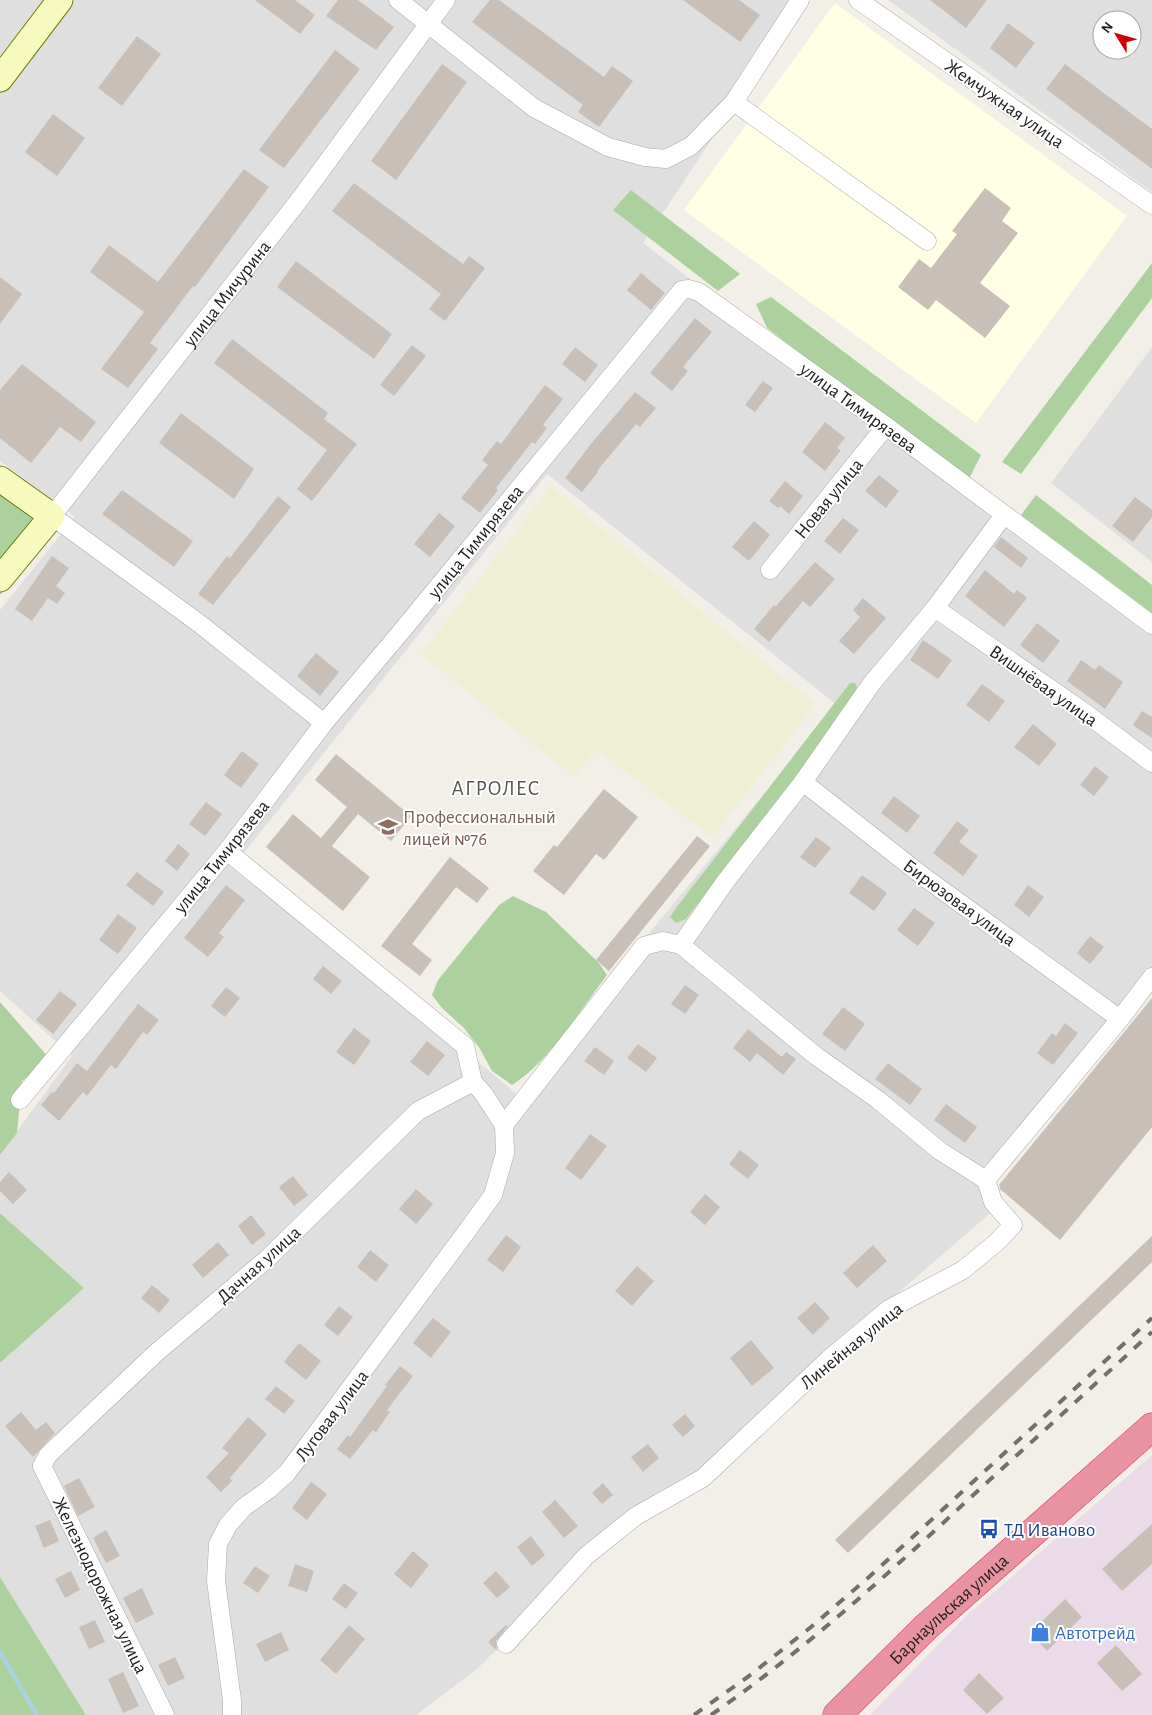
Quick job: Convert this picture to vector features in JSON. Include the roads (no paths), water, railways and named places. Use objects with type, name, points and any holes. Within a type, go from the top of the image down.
[{"type":"highway","name":"Барнаульская улица","points":[[836,1715],[926,1627],[1152,1427]]},
{"type":"street","points":[[0,79],[60,0]]},
{"type":"street","points":[[398,0],[534,108],[608,147],[645,157],[666,159],[691,146],[734,102],[794,2]]},
{"type":"street","name":"улица Мичурина","points":[[0,579],[52,516],[300,199],[446,0]]},
{"type":"street","name":"Жемчужная улица","points":[[858,0],[1152,205]]},
{"type":"street","points":[[734,102],[927,241]]},
{"type":"street","name":"улица Тимирязева","points":[[20,1100],[227,851],[324,723],[682,290],[688,289],[699,292],[886,426],[1152,625]]},
{"type":"street","name":"Новая улица","points":[[770,570],[886,426]]},
{"type":"street","points":[[0,479],[200,624],[324,723]]},
{"type":"street","points":[[681,945],[724,882],[803,782],[872,683],[935,608],[1004,514]]},
{"type":"street","name":"Вишнёвая улица","points":[[935,608],[1088,715],[1152,763]]},
{"type":"street","name":"Бирюзовая улица","points":[[803,782],[924,877],[1120,1019]]},
{"type":"street","points":[[227,851],[465,1046],[473,1082],[484,1093],[504,1124],[644,946],[663,942],[681,945],[816,1056],[877,1099],[940,1151],[986,1180],[1152,978]]},
{"type":"street","name":"Дачная улица","points":[[48,1455],[157,1352],[267,1259],[418,1111],[473,1082]]},
{"type":"street","name":"Луговая улица","points":[[232,1715],[232,1700],[216,1582],[218,1544],[228,1525],[244,1507],[268,1490],[287,1473],[492,1195],[506,1153],[504,1124]]},
{"type":"street","name":"Линейная улица","points":[[506,1644],[586,1556],[636,1516],[703,1478],[829,1359],[889,1309],[962,1270],[998,1242],[1013,1225],[993,1202],[986,1180]]},
{"type":"street","name":"Железнодорожная улица","points":[[48,1455],[42,1466],[165,1715]]},
{"type":"waterway","points":[[0,1652],[37,1715]]},
{"type":"railway","points":[[694,1715],[749,1676],[811,1627],[869,1577],[1152,1318]]},
{"type":"railway","points":[[711,1715],[807,1643],[867,1591],[1152,1332]]},
{"type":"place","name":"Профессиональный лицей №76","points":[[388,827]]},
{"type":"place","name":"ТД Иваново","points":[[989,1529]]},
{"type":"place","name":"Автотрейд","points":[[1040,1632]]},
{"type":"district","name":"АГРОЛЕС","points":[[496,788]]}]
